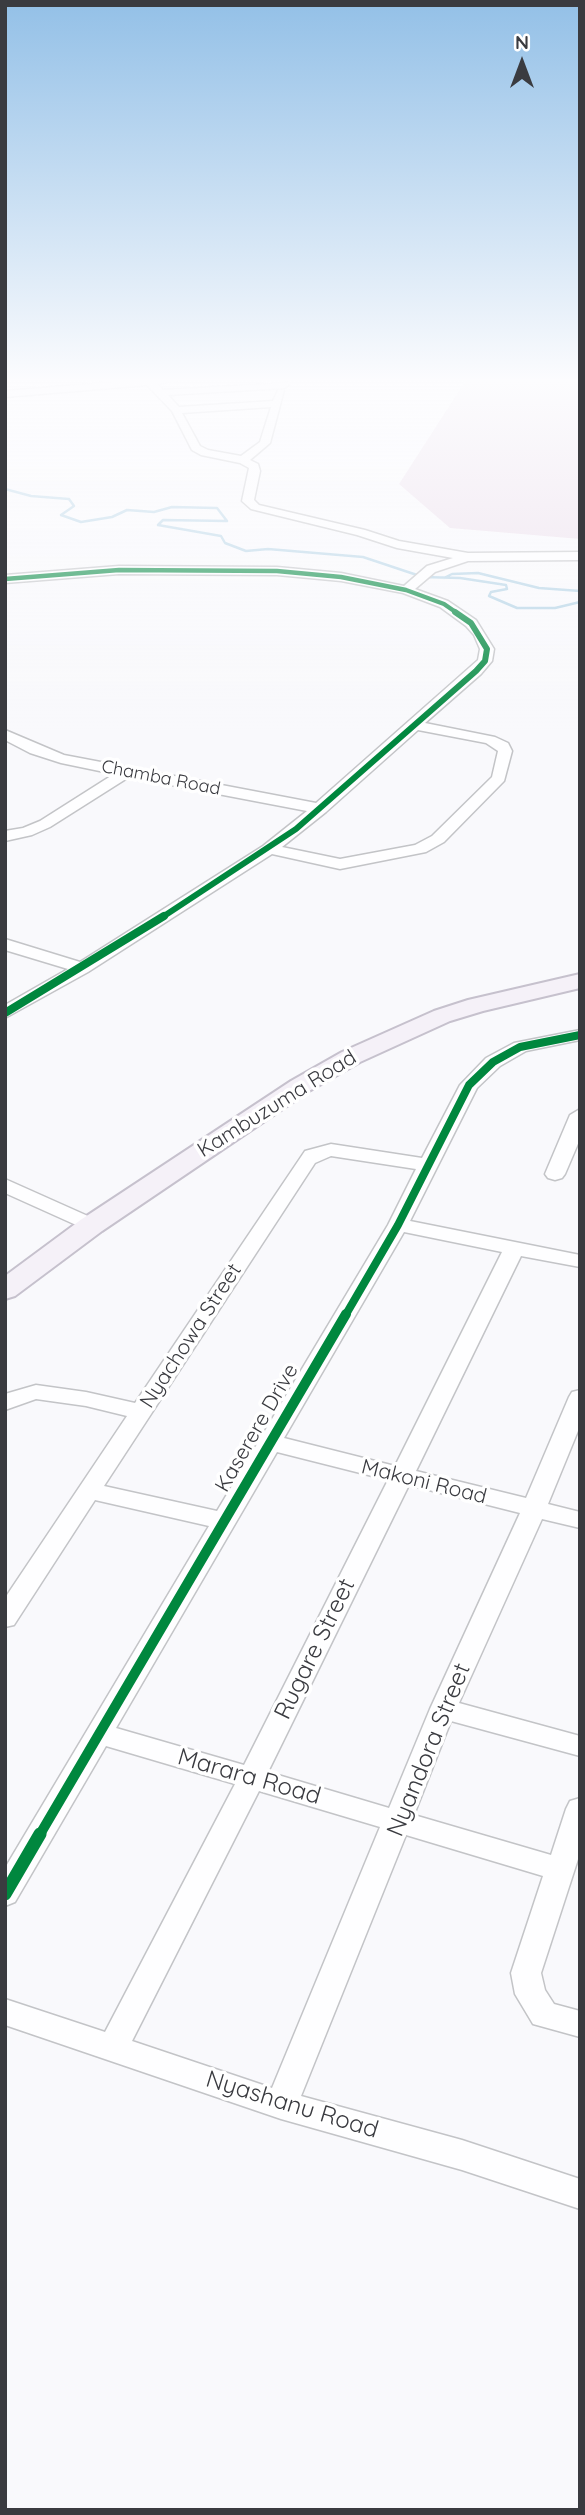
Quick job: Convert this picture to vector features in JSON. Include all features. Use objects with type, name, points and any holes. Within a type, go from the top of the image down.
[{"type":"main road","name":"Kambuzuma Road","points":[[5,1290],[92,1225],[300,1086],[351,1056],[442,1016],[476,1005],[580,981]]},
{"type":"street","points":[[249,497],[248,501],[255,507],[361,532],[397,544],[468,557],[548,558],[580,555]]},
{"type":"street","points":[[5,579],[106,570],[270,570],[414,582],[468,557]]},
{"type":"street","points":[[5,1013],[82,968],[269,849],[321,809],[481,667],[487,649],[477,630],[461,614],[414,582]]},
{"type":"street","points":[[269,849],[340,864],[420,849],[438,839],[499,778],[505,751],[503,746],[490,740],[415,725]]},
{"type":"street","name":"Chamba Road","points":[[5,734],[51,756],[321,809]]},
{"type":"street","points":[[5,836],[27,832],[45,824],[127,772]]},
{"type":"street","points":[[5,944],[82,968]]},
{"type":"street","name":"Kaserere Drive","points":[[5,1895],[268,1442],[398,1225],[470,1085],[493,1062],[520,1046],[580,1035]]},
{"type":"street","points":[[555,1174],[580,1115]]},
{"type":"street","name":"Nyachowa Street","points":[[5,1618],[312,1155],[331,1150],[429,1165]]},
{"type":"street","points":[[5,1185],[92,1225]]},
{"type":"street","points":[[398,1225],[580,1261]]},
{"type":"street","name":"Rugare Street","points":[[111,2049],[252,1777],[515,1248]]},
{"type":"street","points":[[5,1404],[22,1395],[36,1392],[86,1399],[141,1412]]},
{"type":"street","name":"Nyandora Street","points":[[281,2105],[443,1709],[534,1509],[580,1396]]},
{"type":"street","name":"Makoni Road","points":[[268,1442],[580,1520]]},
{"type":"street","points":[[90,1491],[223,1521]]},
{"type":"street","points":[[443,1709],[580,1746]]},
{"type":"street","name":"Marara Road","points":[[98,1733],[559,1869]]},
{"type":"street","points":[[580,1809],[526,1973],[530,1994],[544,2015],[580,2024]]},
{"type":"street","name":"Nyashanu Road","points":[[5,2012],[281,2105],[462,2155],[580,2194]]},
{"type":"shaded area","points":[[414,497],[580,497],[580,539],[450,528]]},
{"type":"waterway","points":[[48,497],[69,499],[74,506],[61,515],[81,522],[112,517],[127,510],[154,512],[172,507],[217,508],[227,521],[163,520],[158,525],[221,536],[225,543],[246,551],[268,549],[363,557],[423,577],[445,578]]},
{"type":"waterway","points":[[445,578],[452,574],[478,573],[539,588],[580,591]]},
{"type":"waterway","points":[[445,578],[506,585],[507,589],[491,592],[489,596],[517,608],[555,608],[580,602]]},
{"type":"cycle path","points":[[5,579],[119,570],[277,571],[341,577],[406,590],[444,604],[471,623],[487,649],[485,661],[476,671],[296,829],[82,968],[5,1013]]},
{"type":"cycle path","points":[[5,1894],[398,1225],[469,1085],[493,1062],[520,1047],[580,1035]]}]
